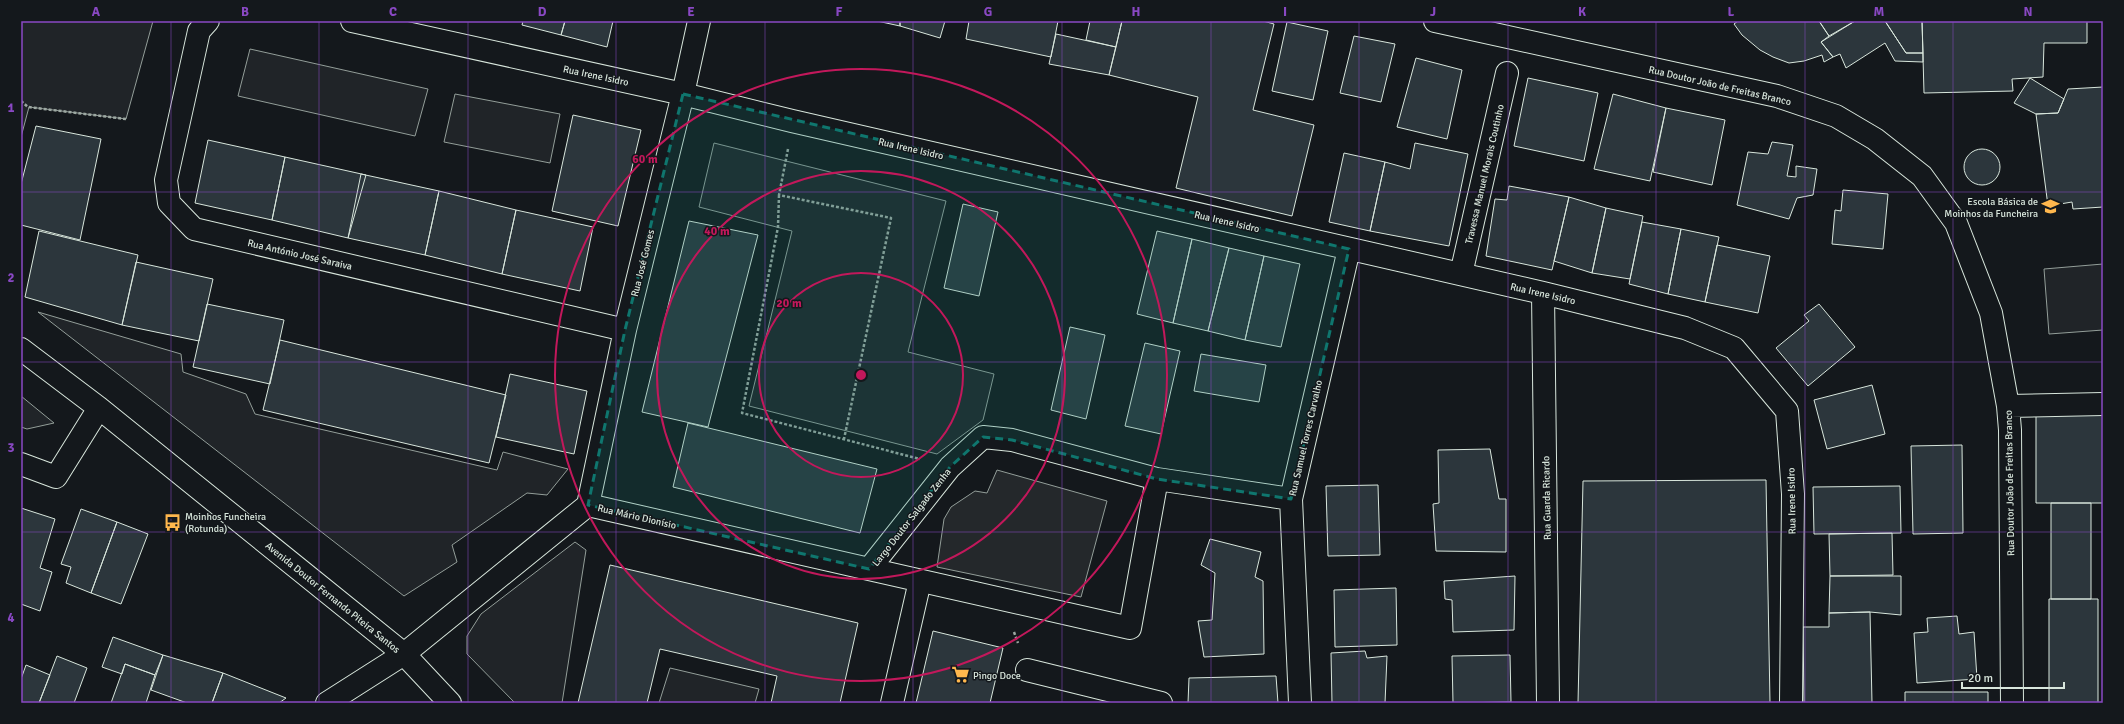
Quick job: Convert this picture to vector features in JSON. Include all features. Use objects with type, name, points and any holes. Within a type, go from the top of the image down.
[{"type":"street","name":"Rua António José Saraiva","points":[[208,21],[199,31],[166,180],[169,204],[194,229],[625,330]]},
{"type":"street","name":"Rua Irene Isidro","points":[[352,21],[683,94],[792,121],[1543,293],[1685,328],[1734,348],[1787,411],[1792,494],[1791,703]]},
{"type":"street","name":"Rua José Gomes","points":[[588,505],[625,330],[683,94],[699,21]]},
{"type":"street","name":"Rua Doutor João de Freitas Branco","points":[[1435,21],[1778,96],[1836,116],[1875,139],[1922,176],[1956,223],[1991,313],[2008,406],[2010,438],[2012,703]]},
{"type":"street","name":"Travessa Manuel Morais Coutinho","points":[[1461,274],[1507,73]]},
{"type":"street","name":"Rua Samuel Torres Carvalho","points":[[1300,703],[1291,499],[1349,249]]},
{"type":"street","name":"Rua Guarda Ricardo","points":[[1543,293],[1548,703]]},
{"type":"street","name":"Avenida Doutor Fernando Piteira Santos","points":[[21,349],[99,408],[404,654],[450,703]]},
{"type":"street","points":[[2008,406],[2103,404]]},
{"type":"street","points":[[21,464],[56,476],[99,408]]},
{"type":"street","name":"Largo Doutor Salgado Zenha","points":[[1157,479],[1130,628],[869,569],[950,467],[983,437],[1012,440],[1157,479],[1291,499]]},
{"type":"street","name":"Rua Mário Dionísio","points":[[327,703],[404,654],[588,505],[869,569]]},
{"type":"street","points":[[892,703],[920,581]]},
{"type":"street","points":[[1027,670],[1161,703]]},
{"type":"path","points":[[21,101],[28,107],[126,119]]},
{"type":"path","points":[[792,121],[779,195],[778,227],[742,413],[950,467]]},
{"type":"path","points":[[779,195],[891,218],[844,439]]},
{"type":"path","points":[[1003,599],[1027,670]]},
{"type":"highlighted area","points":[[683,94],[1349,249],[1291,499],[1157,479],[1012,440],[983,437],[950,467],[869,569],[588,505],[625,330]]},
{"type":"shaded area","points":[[21,21],[153,21],[126,119],[29,107],[21,137]]},
{"type":"shaded area","points":[[250,49],[428,89],[415,136],[238,96]]},
{"type":"shaded area","points":[[455,94],[560,114],[550,163],[444,142]]},
{"type":"shaded area","points":[[714,143],[946,201],[908,352],[994,374],[983,420],[937,454],[749,406],[792,231],[699,207]]},
{"type":"shaded area","points":[[2103,264],[2103,330],[2049,334],[2044,269]]},
{"type":"shaded area","points":[[38,312],[181,354],[183,372],[246,394],[255,414],[497,470],[503,452],[568,469],[547,495],[527,493],[452,545],[457,562],[404,596]]},
{"type":"shaded area","points":[[21,396],[54,423],[27,429],[21,427]]},
{"type":"shaded area","points":[[997,470],[1107,501],[1081,597],[937,567],[944,519],[951,507],[975,491],[987,493]]},
{"type":"shaded area","points":[[575,542],[586,550],[562,703],[515,703],[467,654],[467,636],[481,614]]},
{"type":"shaded area","points":[[670,668],[759,689],[755,703],[659,703]]},
{"type":"building","points":[[523,21],[565,21],[561,35],[522,25]]},
{"type":"building","points":[[565,21],[613,21],[607,47],[561,35]]},
{"type":"building","points":[[877,21],[900,21],[900,26]]},
{"type":"building","points":[[900,21],[945,21],[940,38],[900,26]]},
{"type":"building","points":[[969,21],[1058,21],[1051,57],[966,39]]},
{"type":"building","points":[[1090,21],[1122,21],[1116,47],[1086,40]]},
{"type":"building","points":[[1122,21],[1263,21],[1274,24],[1253,110],[1314,125],[1292,216],[1176,188],[1198,97],[1109,75]]},
{"type":"building","points":[[1738,21],[1819,21],[1829,36],[1821,42],[1833,57],[1824,62],[1822,55],[1804,61],[1789,63],[1773,57],[1760,50],[1742,35],[1734,24]]},
{"type":"building","points":[[1819,21],[1855,21],[1829,36]]},
{"type":"building","points":[[1855,21],[1885,21],[1906,53],[1923,53],[1923,62],[1895,61],[1885,43],[1846,68],[1840,54],[1833,57],[1821,42]]},
{"type":"building","points":[[1885,21],[1922,21],[1923,53],[1906,53]]},
{"type":"building","points":[[1922,21],[2087,21],[2087,43],[2044,43],[2043,77],[2012,79],[2013,91],[1924,93]]},
{"type":"building","points":[[1287,22],[1328,31],[1313,100],[1272,91]]},
{"type":"building","points":[[1056,34],[1116,47],[1109,75],[1049,64]]},
{"type":"building","points":[[1354,36],[1395,44],[1381,102],[1340,93]]},
{"type":"building","points":[[1416,58],[1462,70],[1447,139],[1397,127]]},
{"type":"building","points":[[1528,78],[1598,93],[1584,161],[1514,146]]},
{"type":"building","points":[[2030,78],[2064,99],[2058,113],[2036,114],[2014,103]]},
{"type":"building","points":[[2103,87],[2103,207],[2073,209],[2072,202],[2048,206],[2036,114],[2058,113],[2068,89]]},
{"type":"building","points":[[1613,94],[1666,108],[1650,181],[1594,169]]},
{"type":"building","points":[[1666,108],[1725,120],[1712,185],[1653,172]]},
{"type":"building","points":[[573,115],[641,130],[618,226],[552,211]]},
{"type":"building","points":[[36,126],[101,139],[80,240],[21,225],[21,184]]},
{"type":"building","points":[[208,140],[285,157],[272,220],[195,203]]},
{"type":"building","points":[[1772,142],[1793,145],[1787,176],[1796,177],[1796,166],[1817,169],[1813,195],[1797,198],[1789,219],[1737,205],[1748,152],[1768,154]]},
{"type":"building","points":[[1415,143],[1468,154],[1449,246],[1370,231],[1385,162],[1410,169]]},
{"type":"building","points":[[1986,149],[1995,154],[1999,160],[1999,174],[1995,180],[1986,185],[1978,185],[1969,180],[1965,174],[1964,163],[1969,154],[1975,150]]},
{"type":"building","points":[[1344,153],[1385,162],[1370,231],[1329,222]]},
{"type":"building","points":[[285,157],[366,175],[348,238],[272,220]]},
{"type":"building","points":[[361,174],[439,191],[425,255],[348,238]]},
{"type":"building","points":[[1509,186],[1569,197],[1552,270],[1486,256],[1495,199],[1507,200]]},
{"type":"building","points":[[1843,190],[1888,194],[1883,249],[1832,244],[1835,210],[1841,211]]},
{"type":"building","points":[[439,191],[516,210],[502,274],[425,255]]},
{"type":"building","points":[[1569,197],[1606,208],[1592,273],[1554,261]]},
{"type":"building","points":[[963,204],[998,212],[979,296],[944,288]]},
{"type":"building","points":[[1606,208],[1643,216],[1630,279],[1592,273]]},
{"type":"building","points":[[516,210],[593,227],[580,291],[502,274]]},
{"type":"building","points":[[689,221],[758,235],[708,427],[642,412]]},
{"type":"building","points":[[1642,222],[1681,229],[1668,294],[1629,284]]},
{"type":"building","points":[[1681,229],[1719,237],[1705,302],[1668,294]]},
{"type":"building","points":[[39,231],[138,255],[122,325],[25,297]]},
{"type":"building","points":[[1157,231],[1192,239],[1173,323],[1137,314]]},
{"type":"building","points":[[1192,239],[1229,248],[1208,331],[1173,323]]},
{"type":"building","points":[[1717,245],[1770,256],[1758,313],[1705,302]]},
{"type":"building","points":[[1229,248],[1264,256],[1245,340],[1208,331]]},
{"type":"building","points":[[1264,256],[1300,264],[1281,347],[1245,340]]},
{"type":"building","points":[[136,262],[213,279],[199,341],[122,325]]},
{"type":"building","points":[[207,304],[284,320],[270,384],[193,367]]},
{"type":"building","points":[[1819,304],[1855,347],[1808,386],[1776,348],[1809,321],[1804,315]]},
{"type":"building","points":[[1070,327],[1105,335],[1086,419],[1051,410]]},
{"type":"building","points":[[280,340],[506,395],[489,463],[263,410]]},
{"type":"building","points":[[1145,343],[1180,351],[1161,434],[1125,426]]},
{"type":"building","points":[[1201,354],[1266,365],[1259,402],[1194,391]]},
{"type":"building","points":[[510,374],[587,391],[574,454],[496,437]]},
{"type":"building","points":[[1872,385],[1885,434],[1827,449],[1814,400]]},
{"type":"building","points":[[2036,408],[2103,408],[2103,503],[2036,503]]},
{"type":"building","points":[[688,423],[877,469],[860,533],[673,487]]},
{"type":"building","points":[[1962,445],[1963,533],[1913,534],[1911,446]]},
{"type":"building","points":[[1490,449],[1499,499],[1506,499],[1506,552],[1436,551],[1433,504],[1439,503],[1438,450]]},
{"type":"building","points":[[1766,480],[1770,703],[1578,703],[1583,481]]},
{"type":"building","points":[[1378,485],[1380,555],[1328,556],[1326,486]]},
{"type":"building","points":[[1900,486],[1901,533],[1814,534],[1813,487]]},
{"type":"building","points":[[2051,503],[2091,503],[2091,599],[2051,599]]},
{"type":"building","points":[[21,508],[55,519],[40,568],[52,572],[40,611],[21,604]]},
{"type":"building","points":[[81,509],[117,522],[91,593],[66,583],[71,567],[61,564]]},
{"type":"building","points":[[117,522],[148,534],[121,604],[91,593]]},
{"type":"building","points":[[1892,533],[1893,575],[1830,576],[1829,534]]},
{"type":"building","points":[[1210,539],[1261,552],[1255,577],[1263,581],[1264,654],[1204,657],[1198,621],[1212,620],[1215,573],[1201,565]]},
{"type":"building","points":[[610,565],[858,623],[840,703],[771,703],[777,676],[660,649],[647,703],[578,703]]},
{"type":"building","points":[[1515,576],[1514,630],[1453,632],[1452,600],[1445,599],[1444,581]]},
{"type":"building","points":[[1830,576],[1901,576],[1901,615],[1870,612],[1829,613]]},
{"type":"building","points":[[1396,588],[1397,645],[1335,647],[1334,590]]},
{"type":"building","points":[[2049,599],[2098,599],[2098,703],[2049,703]]},
{"type":"building","points":[[1870,612],[1872,703],[1804,703],[1803,627],[1829,627],[1829,613]]},
{"type":"building","points":[[1957,616],[1959,634],[1974,632],[1977,679],[1917,683],[1914,633],[1928,632],[1927,618]]},
{"type":"building","name":"Pingo Doce","points":[[933,631],[1003,648],[990,703],[916,703]]},
{"type":"building","points":[[113,637],[163,655],[155,675],[125,664],[122,674],[102,667]]},
{"type":"building","points":[[1365,651],[1367,658],[1387,656],[1385,703],[1332,703],[1331,653]]},
{"type":"building","points":[[163,655],[223,673],[212,703],[187,703],[151,690]]},
{"type":"building","points":[[1510,655],[1511,702],[1453,703],[1452,656]]},
{"type":"building","points":[[57,656],[87,668],[74,703],[39,703]]},
{"type":"building","points":[[125,664],[155,675],[146,703],[111,703]]},
{"type":"building","points":[[26,665],[50,675],[39,703],[21,703],[21,679]]},
{"type":"building","points":[[223,673],[286,698],[279,703],[212,703]]},
{"type":"building","points":[[1276,676],[1278,703],[1188,703],[1189,678]]},
{"type":"building","points":[[1905,692],[1988,692],[1988,703],[1905,703]]},
{"type":"place","name":"Escola Básica de Moinhos da Funcheira","points":[[2051,207]]},
{"type":"place","name":"Moinhos Funcheira (Rotunda)","points":[[172,522]]},
{"type":"place","name":"Pingo Doce","points":[[960,675]]}]
